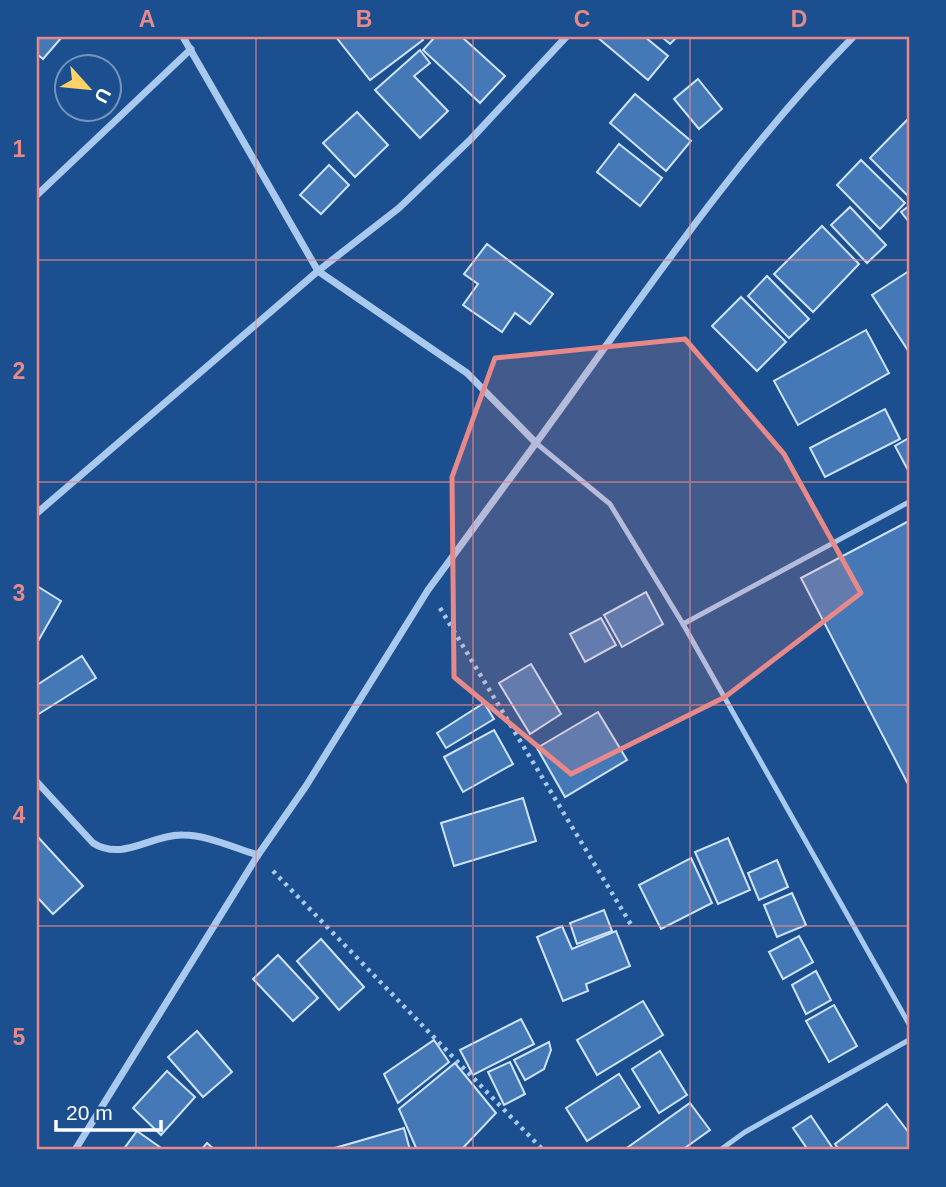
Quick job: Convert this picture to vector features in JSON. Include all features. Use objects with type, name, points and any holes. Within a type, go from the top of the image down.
[{"type":"street","points":[[183,37],[318,271],[467,373],[536,443]]},
{"type":"street","points":[[37,513],[318,271],[417,191],[480,130],[566,37]]},
{"type":"street","points":[[75,1150],[258,855],[306,786],[428,590],[657,276],[774,124],[812,78],[853,37]]},
{"type":"street","points":[[37,194],[191,49]]},
{"type":"street","points":[[37,782],[93,843],[104,850],[127,849],[165,836],[183,835],[198,836],[258,855]]},
{"type":"lane","points":[[536,443],[610,504],[683,624],[909,1024]]},
{"type":"lane","points":[[683,624],[909,502]]},
{"type":"lane","points":[[720,1150],[745,1132],[909,1040]]},
{"type":"path","points":[[428,590],[633,928]]},
{"type":"path","points":[[258,855],[543,1150]]},
{"type":"highlighted area","points":[[685,339],[784,454],[861,593],[725,697],[571,774],[454,677],[452,477],[495,358]]},
{"type":"building","points":[[37,37],[62,37],[43,59],[37,54]]},
{"type":"building","points":[[336,37],[421,37],[423,40],[370,80]]},
{"type":"building","points":[[435,37],[462,37],[505,76],[480,103],[423,50]]},
{"type":"building","points":[[597,37],[645,37],[668,56],[648,80]]},
{"type":"building","points":[[662,37],[677,37],[670,44]]},
{"type":"building","points":[[420,50],[430,63],[414,76],[448,111],[420,138],[375,90]]},
{"type":"building","points":[[698,79],[722,109],[699,129],[674,99]]},
{"type":"building","points":[[635,94],[691,141],[666,171],[610,123]]},
{"type":"building","points":[[357,112],[388,145],[355,177],[323,143]]},
{"type":"building","points":[[909,118],[909,193],[907,195],[870,158]]},
{"type":"building","points":[[619,144],[662,178],[640,206],[597,172]]},
{"type":"building","points":[[861,160],[905,203],[880,229],[837,185]]},
{"type":"building","points":[[329,165],[349,185],[321,214],[300,195]]},
{"type":"building","points":[[909,206],[909,222],[901,212]]},
{"type":"building","points":[[850,207],[886,245],[867,263],[831,225]]},
{"type":"building","points":[[822,226],[859,264],[813,312],[774,274]]},
{"type":"building","points":[[487,244],[553,294],[530,324],[515,313],[502,332],[463,305],[478,284],[464,274]]},
{"type":"building","points":[[909,271],[909,352],[872,295]]},
{"type":"building","points":[[767,276],[809,319],[789,338],[748,296]]},
{"type":"building","points":[[741,297],[786,342],[757,371],[712,326]]},
{"type":"building","points":[[866,330],[889,373],[798,425],[774,381]]},
{"type":"building","points":[[885,409],[900,439],[825,477],[810,448]]},
{"type":"building","points":[[909,438],[909,472],[895,446]]},
{"type":"building","points":[[909,521],[909,786],[801,578]]},
{"type":"building","points":[[37,586],[61,601],[37,643]]},
{"type":"building","points":[[646,592],[663,624],[622,647],[604,615]]},
{"type":"building","points":[[601,618],[616,645],[585,662],[570,634]]},
{"type":"building","points":[[82,656],[96,678],[37,715],[37,685]]},
{"type":"building","points":[[531,664],[561,714],[530,734],[499,683]]},
{"type":"building","points":[[484,703],[494,719],[446,748],[437,733]]},
{"type":"building","points":[[598,712],[627,760],[565,797],[537,748]]},
{"type":"building","points":[[494,730],[513,764],[463,792],[444,757]]},
{"type":"building","points":[[523,798],[536,841],[454,866],[441,823]]},
{"type":"building","points":[[37,836],[83,886],[53,914],[37,897]]},
{"type":"building","points":[[728,838],[750,890],[718,904],[695,852]]},
{"type":"building","points":[[691,858],[712,903],[661,929],[639,885]]},
{"type":"building","points":[[777,860],[788,887],[759,900],[748,873]]},
{"type":"building","points":[[792,893],[806,925],[777,937],[764,905]]},
{"type":"building","points":[[604,910],[612,931],[577,944],[570,923]]},
{"type":"building","points":[[562,926],[572,949],[616,931],[630,966],[586,984],[588,991],[563,1001],[537,937]]},
{"type":"building","points":[[799,936],[813,962],[783,979],[769,952]]},
{"type":"building","points":[[321,939],[364,987],[339,1010],[297,961]]},
{"type":"building","points":[[278,955],[318,998],[293,1021],[253,979]]},
{"type":"building","points":[[816,971],[831,1000],[806,1014],[792,985]]},
{"type":"building","points":[[643,1001],[663,1035],[597,1075],[577,1040]]},
{"type":"building","points":[[834,1005],[857,1046],[829,1062],[806,1021]]},
{"type":"building","points":[[521,1019],[534,1044],[473,1075],[460,1050]]},
{"type":"building","points":[[197,1031],[232,1072],[203,1097],[168,1057]]},
{"type":"building","points":[[434,1040],[449,1062],[398,1103],[384,1074]]},
{"type":"building","points":[[549,1042],[551,1050],[544,1069],[525,1080],[514,1060]]},
{"type":"building","points":[[660,1051],[687,1095],[659,1113],[632,1069]]},
{"type":"building","points":[[510,1062],[525,1094],[504,1105],[488,1072]]},
{"type":"building","points":[[455,1063],[496,1113],[461,1150],[417,1150],[399,1109]]},
{"type":"building","points":[[167,1071],[195,1097],[161,1135],[133,1108]]},
{"type":"building","points":[[619,1074],[640,1107],[587,1141],[566,1108]]},
{"type":"building","points":[[690,1103],[710,1130],[682,1150],[624,1150]]},
{"type":"building","points":[[887,1104],[909,1133],[909,1150],[839,1150],[835,1144]]},
{"type":"building","points":[[811,1116],[834,1150],[808,1150],[793,1128]]},
{"type":"building","points":[[404,1128],[410,1150],[335,1148]]},
{"type":"building","points":[[137,1131],[164,1150],[123,1150]]},
{"type":"building","points":[[207,1143],[215,1150],[201,1150]]}]
